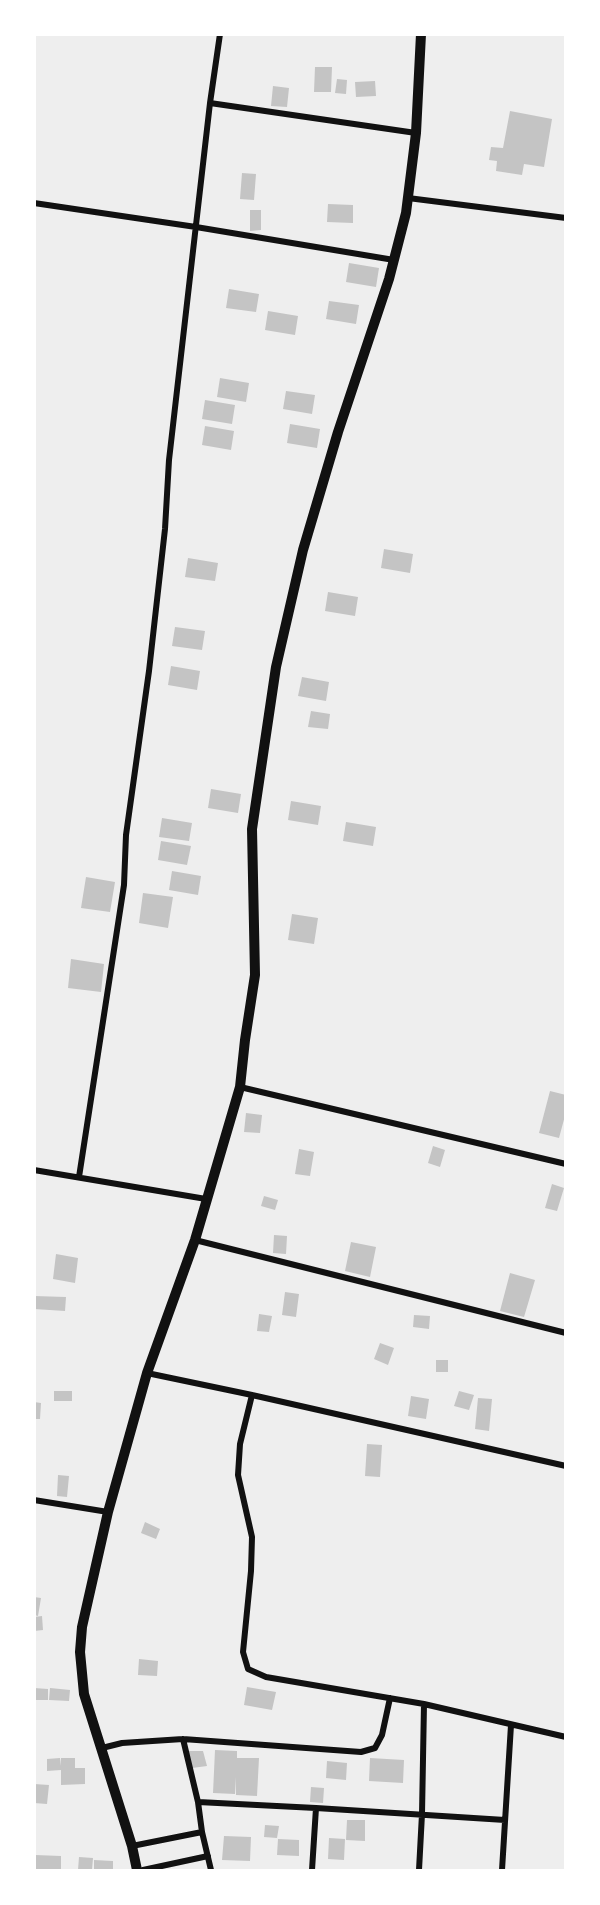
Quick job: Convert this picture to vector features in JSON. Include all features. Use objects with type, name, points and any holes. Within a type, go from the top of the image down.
[{"type":"street","points":[[79,1178],[124,885],[126,835],[150,671],[165,530],[169,460],[220,34]]},
{"type":"street","points":[[137,1870],[132,1846],[84,1694],[80,1652],[86,1603],[108,1512],[147,1373],[195,1240],[240,1087],[244,1040],[255,975],[252,829],[276,667],[303,550],[338,432],[394,260],[408,198],[416,133],[421,34]]},
{"type":"street","points":[[210,103],[416,133]]},
{"type":"street","points":[[408,198],[566,218]]},
{"type":"street","points":[[34,203],[394,260]]},
{"type":"street","points":[[240,1087],[566,1164]]},
{"type":"street","points":[[34,1170],[206,1199]]},
{"type":"street","points":[[195,1240],[566,1333]]},
{"type":"street","points":[[147,1373],[566,1466]]},
{"type":"street","points":[[252,1395],[240,1444],[238,1475],[252,1537],[243,1652],[248,1669],[266,1677],[424,1704],[566,1737]]},
{"type":"street","points":[[34,1500],[108,1512]]},
{"type":"street","points":[[102,1748],[122,1743],[183,1739],[361,1752],[375,1748],[382,1735],[390,1698]]},
{"type":"street","points":[[419,1870],[424,1704]]},
{"type":"street","points":[[502,1870],[512,1725]]},
{"type":"street","points":[[183,1739],[211,1870]]},
{"type":"street","points":[[198,1802],[505,1820]]},
{"type":"street","points":[[312,1870],[316,1808]]},
{"type":"street","points":[[132,1846],[202,1832]]},
{"type":"street","points":[[143,1870],[208,1856]]},
{"type":"shaded area","points":[[35,35],[565,35],[565,1870],[35,1870]]},
{"type":"building","points":[[315,67],[332,67],[331,92],[314,92]]},
{"type":"building","points":[[337,79],[347,80],[346,94],[335,93]]},
{"type":"building","points":[[375,81],[376,96],[356,97],[355,82]]},
{"type":"building","points":[[273,86],[289,88],[287,107],[271,106]]},
{"type":"building","points":[[510,111],[552,119],[544,167],[524,164],[522,175],[496,171],[497,161],[489,160],[491,147],[503,148]]},
{"type":"building","points":[[242,173],[256,174],[254,200],[240,199]]},
{"type":"building","points":[[328,204],[353,205],[353,223],[327,222]]},
{"type":"building","points":[[250,210],[261,210],[261,230],[250,231]]},
{"type":"building","points":[[349,263],[379,268],[376,287],[346,282]]},
{"type":"building","points":[[229,289],[259,294],[256,312],[226,308]]},
{"type":"building","points":[[329,301],[359,305],[356,324],[326,319]]},
{"type":"building","points":[[268,311],[298,316],[295,335],[265,330]]},
{"type":"building","points":[[220,378],[249,383],[246,402],[217,397]]},
{"type":"building","points":[[286,391],[315,395],[312,414],[283,409]]},
{"type":"building","points":[[205,400],[235,405],[232,424],[202,419]]},
{"type":"building","points":[[290,424],[320,429],[317,448],[287,443]]},
{"type":"building","points":[[205,426],[234,431],[231,450],[202,445]]},
{"type":"building","points":[[384,549],[413,554],[410,573],[381,568]]},
{"type":"building","points":[[188,558],[218,563],[215,581],[185,577]]},
{"type":"building","points":[[328,592],[358,597],[355,616],[325,611]]},
{"type":"building","points":[[175,627],[205,631],[202,650],[172,646]]},
{"type":"building","points":[[171,666],[200,671],[197,690],[168,685]]},
{"type":"building","points":[[302,677],[329,682],[326,701],[298,696]]},
{"type":"building","points":[[311,711],[330,714],[328,729],[308,727]]},
{"type":"building","points":[[211,789],[241,794],[238,813],[208,808]]},
{"type":"building","points":[[291,801],[321,806],[318,825],[288,820]]},
{"type":"building","points":[[162,818],[192,823],[189,841],[159,837]]},
{"type":"building","points":[[346,822],[376,827],[373,846],[343,841]]},
{"type":"building","points":[[161,841],[191,846],[187,865],[158,860]]},
{"type":"building","points":[[172,871],[201,876],[198,895],[169,890]]},
{"type":"building","points":[[86,877],[115,882],[110,912],[81,908]]},
{"type":"building","points":[[143,893],[173,897],[168,928],[139,923]]},
{"type":"building","points":[[292,914],[318,918],[314,944],[288,940]]},
{"type":"building","points":[[71,959],[104,964],[101,992],[68,988]]},
{"type":"building","points":[[550,1091],[566,1095],[566,1112],[559,1138],[539,1133]]},
{"type":"building","points":[[246,1113],[262,1115],[260,1133],[244,1132]]},
{"type":"building","points":[[433,1146],[445,1150],[440,1167],[428,1163]]},
{"type":"building","points":[[299,1149],[314,1152],[310,1176],[295,1174]]},
{"type":"building","points":[[552,1184],[564,1188],[557,1211],[545,1208]]},
{"type":"building","points":[[264,1196],[278,1200],[275,1210],[261,1206]]},
{"type":"building","points":[[274,1235],[287,1236],[286,1254],[273,1253]]},
{"type":"building","points":[[351,1242],[376,1247],[370,1277],[345,1271]]},
{"type":"building","points":[[56,1254],[78,1258],[75,1283],[53,1279]]},
{"type":"building","points":[[510,1273],[535,1280],[524,1317],[500,1311]]},
{"type":"building","points":[[285,1292],[299,1294],[296,1317],[282,1315]]},
{"type":"building","points":[[34,1296],[66,1297],[65,1311],[34,1309]]},
{"type":"building","points":[[259,1314],[272,1316],[269,1332],[257,1331]]},
{"type":"building","points":[[414,1315],[430,1316],[429,1329],[413,1327]]},
{"type":"building","points":[[380,1343],[394,1348],[388,1365],[374,1359]]},
{"type":"building","points":[[436,1360],[448,1360],[448,1372],[436,1372]]},
{"type":"building","points":[[54,1391],[72,1391],[72,1401],[54,1401]]},
{"type":"building","points":[[459,1391],[474,1395],[469,1410],[454,1406]]},
{"type":"building","points":[[411,1396],[429,1399],[426,1419],[408,1416]]},
{"type":"building","points":[[478,1398],[492,1399],[489,1431],[475,1429]]},
{"type":"building","points":[[34,1402],[41,1403],[40,1419],[34,1419]]},
{"type":"building","points":[[367,1444],[382,1445],[380,1477],[365,1476]]},
{"type":"building","points":[[58,1475],[69,1476],[67,1497],[57,1496]]},
{"type":"building","points":[[145,1522],[160,1529],[156,1539],[141,1533]]},
{"type":"building","points":[[34,1597],[41,1598],[38,1616],[34,1615]]},
{"type":"building","points":[[42,1616],[43,1630],[34,1631],[34,1617]]},
{"type":"building","points":[[139,1659],[158,1661],[157,1676],[138,1675]]},
{"type":"building","points":[[247,1687],[276,1692],[272,1710],[244,1705]]},
{"type":"building","points":[[34,1688],[48,1689],[48,1700],[34,1700]]},
{"type":"building","points":[[50,1688],[70,1690],[69,1701],[49,1700]]},
{"type":"building","points":[[215,1750],[237,1751],[237,1758],[259,1758],[257,1796],[236,1795],[236,1777],[235,1794],[213,1793]]},
{"type":"building","points":[[188,1751],[203,1751],[207,1766],[192,1768]]},
{"type":"building","points":[[60,1758],[60,1766],[61,1758],[75,1758],[75,1768],[85,1768],[85,1784],[61,1785],[61,1770],[47,1771],[47,1759]]},
{"type":"building","points":[[370,1758],[404,1760],[403,1783],[369,1781]]},
{"type":"building","points":[[327,1761],[347,1763],[346,1780],[326,1778]]},
{"type":"building","points":[[34,1784],[49,1785],[47,1804],[34,1803]]},
{"type":"building","points":[[311,1787],[324,1788],[323,1803],[310,1802]]},
{"type":"building","points":[[347,1820],[365,1820],[365,1841],[346,1840]]},
{"type":"building","points":[[265,1825],[279,1826],[277,1838],[264,1837]]},
{"type":"building","points":[[224,1836],[251,1837],[250,1861],[222,1860]]},
{"type":"building","points":[[329,1838],[345,1839],[344,1860],[328,1859]]},
{"type":"building","points":[[278,1839],[299,1840],[299,1856],[277,1855]]},
{"type":"building","points":[[35,1855],[61,1856],[61,1870],[35,1870]]},
{"type":"building","points":[[79,1857],[93,1858],[92,1870],[78,1870]]},
{"type":"building","points":[[94,1860],[113,1861],[113,1870],[94,1870]]}]
